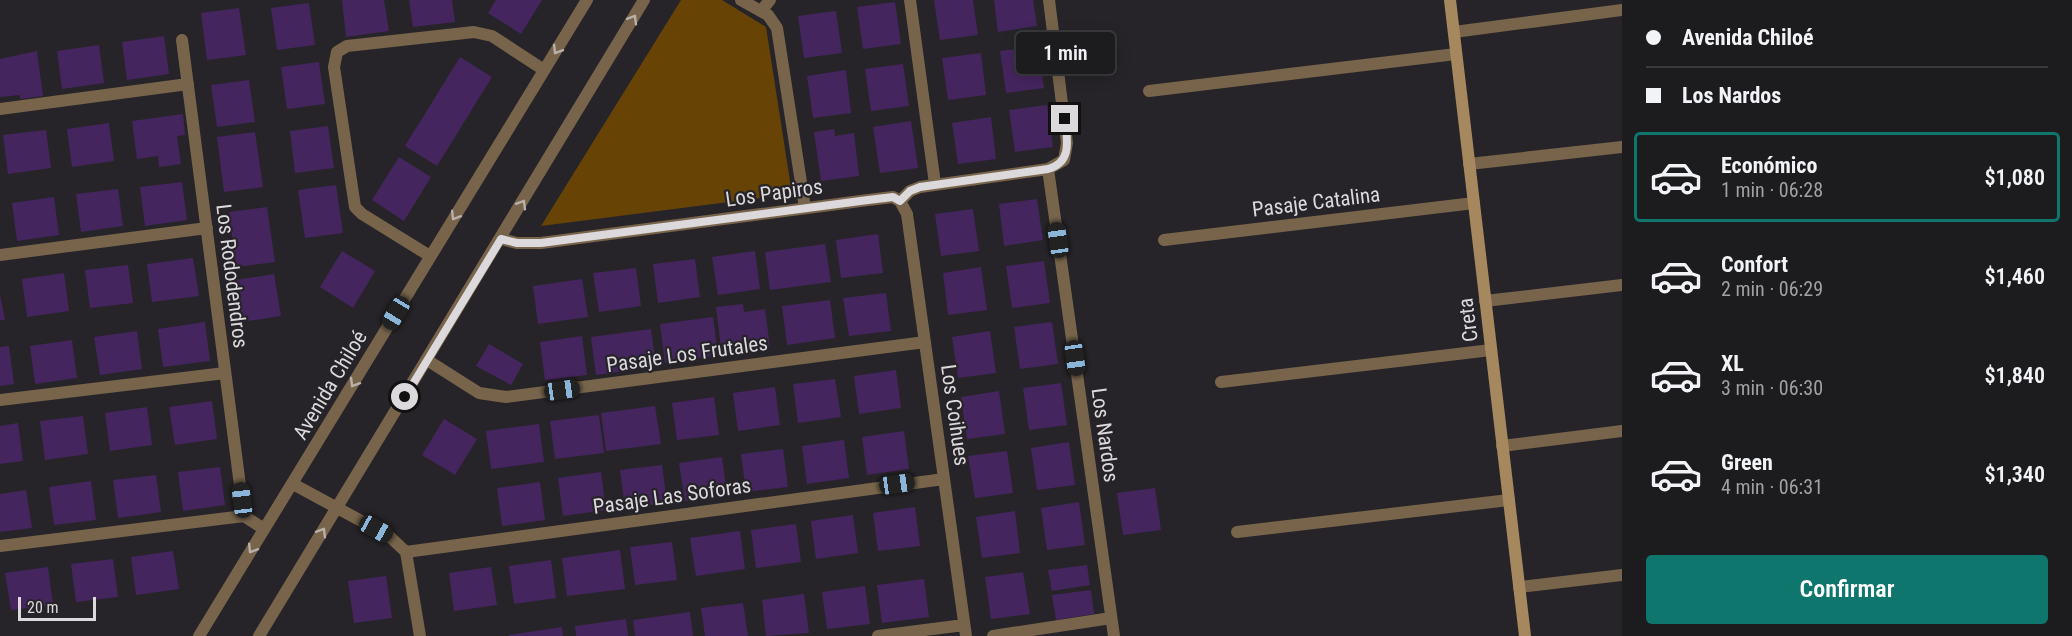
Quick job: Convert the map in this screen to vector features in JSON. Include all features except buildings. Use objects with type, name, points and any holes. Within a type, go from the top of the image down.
[{"type":"street","name":"Avenida Chiloé","points":[[199,636],[587,0]]},
{"type":"street","points":[[259,636],[644,0]]},
{"type":"street","points":[[741,0],[761,11],[777,28],[806,208]]},
{"type":"street","points":[[761,11],[770,0]]},
{"type":"street","points":[[910,0],[935,184]]},
{"type":"street","points":[[900,201],[910,191],[935,184],[1048,169],[1064,160],[1068,143],[1049,0]]},
{"type":"street","name":"Creta","points":[[1450,0],[1525,636]]},
{"type":"street","points":[[1454,32],[1622,10]]},
{"type":"street","points":[[430,256],[362,214],[356,207],[334,67],[337,52],[347,46],[474,32],[492,36],[544,70]]},
{"type":"street","name":"Los Rododendros","points":[[182,40],[244,516]]},
{"type":"street","points":[[1149,91],[1456,54]]},
{"type":"street","points":[[0,109],[188,84]]},
{"type":"street","points":[[1469,164],[1622,147]]},
{"type":"street","name":"Los Nardos","points":[[1048,169],[1114,636]]},
{"type":"street","name":"Los Papiros","points":[[501,239],[517,243],[541,243],[885,198],[900,201]]},
{"type":"street","name":"Los Coihues","points":[[900,201],[907,214],[965,630]]},
{"type":"street","name":"Pasaje Catalina","points":[[1164,240],[1474,203]]},
{"type":"street","points":[[0,255],[207,228]]},
{"type":"street","points":[[1485,301],[1622,285]]},
{"type":"street","name":"Pasaje Los Frutales","points":[[427,360],[479,393],[506,398],[925,342]]},
{"type":"street","points":[[1221,382],[1491,351]]},
{"type":"street","points":[[0,400],[225,373]]},
{"type":"street","points":[[1502,446],[1622,431]]},
{"type":"street","name":"Pasaje Las Soforas","points":[[406,552],[944,479]]},
{"type":"street","points":[[293,483],[388,536],[406,552],[420,636]]},
{"type":"street","points":[[1238,532],[1509,500]]},
{"type":"street","points":[[0,546],[244,516],[264,529]]},
{"type":"street","points":[[1519,587],[1622,575]]},
{"type":"street","points":[[993,636],[1112,618]]},
{"type":"street","points":[[878,636],[965,630]]},
{"type":"shaded area","points":[[681,0],[722,0],[766,27],[792,194],[541,226]]},
{"type":"route","points":[[405,397],[501,239],[517,243],[541,243],[893,197],[900,201],[910,191],[920,187],[1054,168],[1064,160],[1067,152],[1065,119]]}]
